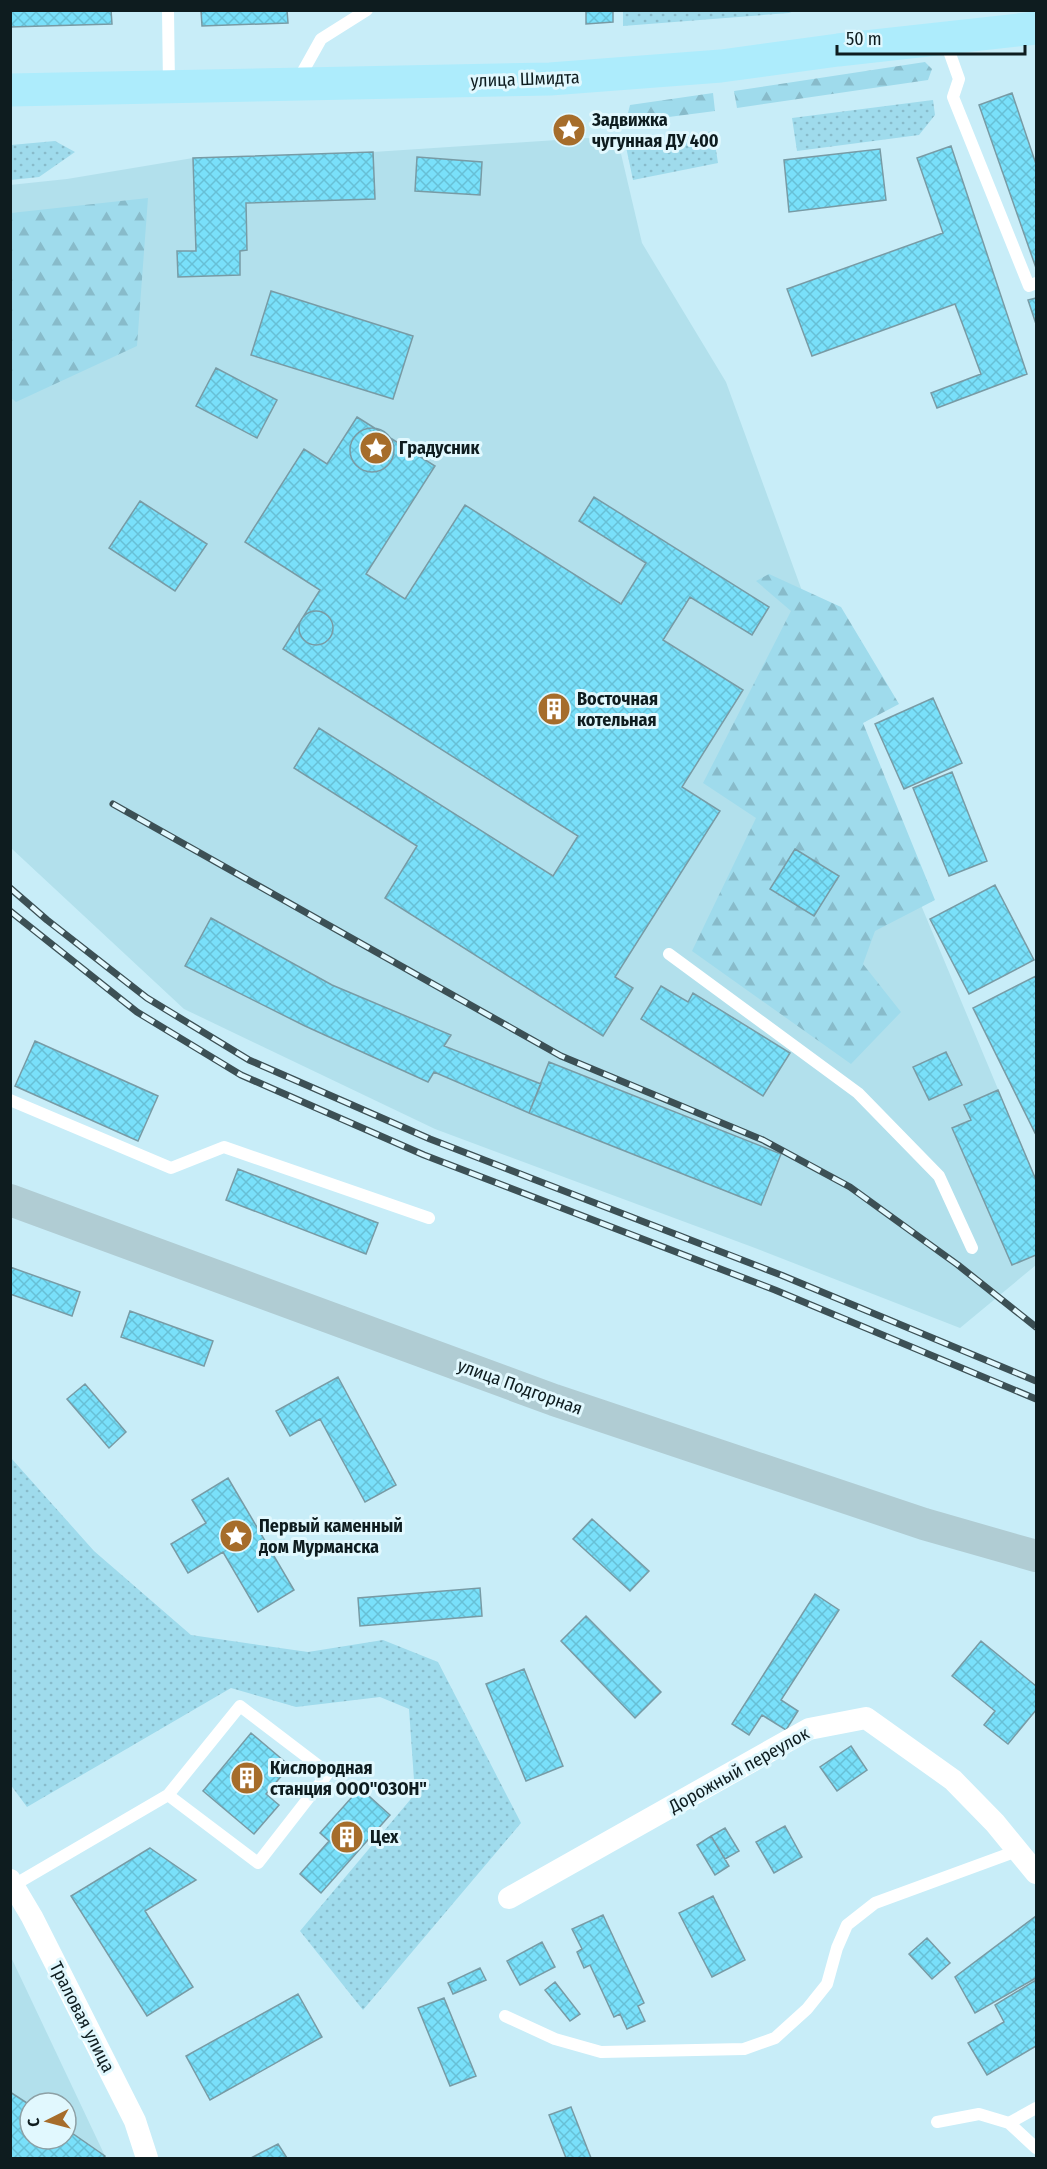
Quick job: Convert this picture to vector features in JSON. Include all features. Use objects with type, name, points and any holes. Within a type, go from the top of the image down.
[{"type":"main road","name":"улица Шмидта","points":[[10,90],[550,79],[722,66],[838,50],[1036,28]]},
{"type":"main road","name":"улица Подгорная","points":[[10,1200],[554,1400],[924,1524],[1036,1556]]},
{"type":"street","name":"Дорожный переулок","points":[[509,1898],[808,1729],[866,1718],[953,1780],[995,1823],[1036,1873]]},
{"type":"street","name":"Траловая улица","points":[[12,1883],[135,2121],[147,2158]]},
{"type":"lane","points":[[168,10],[169,88]]},
{"type":"lane","points":[[295,85],[321,39],[367,10]]},
{"type":"lane","points":[[945,38],[959,79],[953,97],[1029,285],[1036,284]]},
{"type":"lane","points":[[669,954],[858,1093],[939,1176],[972,1248]]},
{"type":"lane","points":[[10,1100],[171,1168],[224,1147],[429,1218]]},
{"type":"lane","points":[[12,1883],[168,1795],[240,1706],[328,1773],[258,1863],[168,1795]]},
{"type":"lane","points":[[505,2016],[555,2039],[601,2052],[744,2049],[775,2038],[807,2009],[826,1984],[847,1925],[875,1902],[1017,1851]]},
{"type":"lane","points":[[1009,2124],[1036,2108]]},
{"type":"lane","points":[[937,2122],[979,2114],[1009,2124],[1036,2148]]},
{"type":"shaded area","points":[[587,138],[618,141],[642,243],[726,382],[885,819],[1036,1180],[1036,1265],[960,1328],[755,1248],[435,1129],[184,1009],[11,848],[10,185],[67,179],[193,158],[196,251],[177,252],[178,277],[240,275],[240,251],[247,250],[246,203],[373,152]]},
{"type":"shaded area","points":[[10,1955],[74,2091],[18,2091],[18,2151],[78,2151],[78,2099],[106,2158],[11,2158]]},
{"type":"green space","points":[[623,10],[794,11],[623,26]]},
{"type":"green space","points":[[925,62],[932,69],[928,80],[737,108],[734,91]]},
{"type":"green space","points":[[713,93],[715,111],[638,121],[627,117],[630,105]]},
{"type":"green space","points":[[933,100],[935,115],[919,135],[797,151],[792,118]]},
{"type":"green space","points":[[713,131],[718,163],[633,180],[626,147]]},
{"type":"green space","points":[[55,141],[75,152],[39,177],[11,180],[11,145]]},
{"type":"green space","points":[[148,198],[137,346],[16,402],[10,397],[11,213]]},
{"type":"green space","points":[[769,574],[841,607],[899,704],[863,723],[935,900],[875,931],[863,964],[901,1012],[851,1064],[692,951],[756,818],[703,783],[791,611],[756,581]]},
{"type":"green space","points":[[11,1458],[94,1551],[191,1635],[308,1652],[383,1640],[438,1662],[521,1823],[363,2010],[300,1931],[415,1794],[409,1709],[380,1697],[296,1707],[231,1688],[27,1807],[10,1784]]},
{"type":"building","points":[[10,10],[111,10],[112,24],[10,27]]},
{"type":"building","points":[[201,10],[287,10],[288,23],[202,26]]},
{"type":"building","points":[[586,10],[613,10],[613,22],[586,24]]},
{"type":"building","points":[[1012,93],[1036,164],[1036,268],[979,105]]},
{"type":"building","points":[[951,146],[1027,374],[937,408],[931,393],[981,374],[955,304],[812,356],[787,289],[943,233],[917,158]]},
{"type":"building","points":[[880,149],[886,200],[789,212],[784,160]]},
{"type":"building","points":[[373,152],[375,199],[246,203],[247,250],[240,251],[240,275],[178,277],[177,251],[196,251],[193,158]]},
{"type":"building","points":[[417,157],[482,162],[480,195],[415,191]]},
{"type":"building","points":[[271,291],[413,336],[393,399],[251,355]]},
{"type":"building","points":[[1036,298],[1036,324],[1028,300]]},
{"type":"building","points":[[216,368],[277,400],[257,438],[196,406]]},
{"type":"building","name":"Восточная котельная","points":[[357,417],[435,466],[366,574],[405,599],[465,505],[621,604],[646,563],[579,521],[594,497],[769,607],[752,635],[690,597],[663,640],[743,690],[682,787],[720,811],[615,977],[633,988],[603,1036],[385,898],[417,846],[294,768],[319,728],[553,876],[578,836],[283,649],[320,590],[245,542],[304,449],[327,464]]},
{"type":"building","points":[[372,428],[387,435],[394,450],[387,465],[372,472],[357,465],[350,450],[357,435]]},
{"type":"building","points":[[140,501],[207,544],[175,591],[109,548]]},
{"type":"building","points":[[316,611],[328,616],[333,628],[328,640],[316,645],[304,640],[299,628],[304,616]]},
{"type":"building","points":[[933,698],[962,763],[904,789],[875,724]]},
{"type":"building","points":[[952,772],[987,861],[949,876],[913,788]]},
{"type":"building","points":[[795,849],[839,876],[814,916],[770,889]]},
{"type":"building","points":[[995,885],[1034,960],[969,994],[930,919]]},
{"type":"building","points":[[211,918],[332,985],[451,1035],[444,1046],[541,1084],[529,1113],[434,1072],[428,1082],[305,1026],[185,966]]},
{"type":"building","points":[[1036,976],[1036,1132],[1035,1133],[973,1008]]},
{"type":"building","points":[[661,986],[688,1002],[693,993],[790,1053],[763,1096],[641,1019]]},
{"type":"building","points":[[35,1041],[158,1096],[138,1141],[15,1086]]},
{"type":"building","points":[[946,1052],[962,1085],[929,1100],[913,1067]]},
{"type":"building","points":[[549,1062],[781,1154],[761,1205],[529,1113]]},
{"type":"building","points":[[998,1090],[1036,1180],[1036,1255],[1012,1265],[952,1128],[971,1120],[964,1105]]},
{"type":"building","points":[[238,1169],[378,1223],[366,1254],[226,1200]]},
{"type":"building","points":[[10,1267],[80,1292],[72,1316],[10,1294]]},
{"type":"building","points":[[130,1311],[213,1341],[204,1366],[121,1337]]},
{"type":"building","points":[[338,1377],[396,1485],[365,1502],[320,1419],[290,1436],[276,1411]]},
{"type":"building","points":[[85,1384],[126,1432],[109,1448],[67,1399]]},
{"type":"building","points":[[228,1478],[294,1590],[258,1612],[223,1552],[188,1573],[171,1544],[206,1523],[192,1500]]},
{"type":"building","points":[[592,1519],[649,1571],[630,1591],[573,1539]]},
{"type":"building","points":[[480,1588],[482,1616],[360,1626],[358,1598]]},
{"type":"building","points":[[815,1594],[839,1610],[781,1700],[798,1711],[786,1730],[762,1715],[749,1735],[732,1724]]},
{"type":"building","points":[[586,1616],[661,1692],[635,1718],[561,1641]]},
{"type":"building","points":[[981,1641],[1036,1686],[1036,1710],[1008,1744],[984,1725],[995,1711],[952,1676]]},
{"type":"building","points":[[524,1669],[563,1766],[526,1781],[486,1684]]},
{"type":"building","name":"Кислородная станция ООО\"ОЗОН\"","points":[[251,1733],[290,1766],[266,1794],[279,1805],[254,1834],[203,1791]]},
{"type":"building","points":[[851,1746],[867,1770],[837,1791],[820,1767]]},
{"type":"building","name":"Цех","points":[[360,1788],[390,1815],[321,1893],[300,1874],[329,1841],[320,1833]]},
{"type":"building","points":[[785,1826],[802,1857],[774,1873],[756,1842]]},
{"type":"building","points":[[725,1828],[739,1851],[725,1859],[711,1836]]},
{"type":"building","points":[[711,1836],[729,1866],[715,1875],[697,1845]]},
{"type":"building","points":[[150,1848],[196,1880],[145,1911],[193,1987],[147,2016],[71,1896]]},
{"type":"building","points":[[713,1896],[745,1960],[712,1977],[679,1913]]},
{"type":"building","points":[[603,1915],[644,2003],[638,2006],[645,2021],[627,2029],[620,2014],[614,2017],[590,1965],[584,1968],[577,1952],[582,1949],[572,1929]]},
{"type":"building","points":[[1036,1916],[1036,1978],[975,2013],[955,1977]]},
{"type":"building","points":[[927,1938],[950,1963],[932,1979],[909,1954]]},
{"type":"building","points":[[542,1942],[555,1967],[520,1985],[507,1961]]},
{"type":"building","points":[[480,1968],[486,1980],[453,1994],[448,1983]]},
{"type":"building","points":[[1036,1980],[1036,2046],[987,2075],[968,2043],[1004,2022],[995,2005]]},
{"type":"building","points":[[555,1982],[580,2014],[570,2021],[545,1990]]},
{"type":"building","points":[[298,1994],[322,2037],[210,2100],[186,2056]]},
{"type":"building","points":[[444,1998],[476,2076],[450,2086],[418,2008]]},
{"type":"building","points":[[10,2092],[18,2097],[18,2151],[78,2151],[78,2137],[105,2156],[103,2158],[10,2158]]},
{"type":"building","points":[[571,2107],[591,2158],[566,2158],[549,2115]]},
{"type":"building","points":[[278,2144],[287,2158],[251,2158]]},
{"type":"railway","points":[[113,804],[561,1056],[763,1140],[850,1187],[958,1265],[1036,1327]]},
{"type":"railway","points":[[10,888],[147,998],[249,1060],[430,1139],[781,1275],[1036,1381]]},
{"type":"railway","points":[[10,911],[137,1012],[241,1075],[424,1155],[775,1290],[1036,1399]]},
{"type":"place","name":"Задвижка чугунная ДУ 400","points":[[569,130]]},
{"type":"place","name":"Градусник","points":[[376,448]]},
{"type":"place","name":"Восточная котельная","points":[[554,709]]},
{"type":"place","name":"Первый каменный дом Мурманска","points":[[236,1536]]},
{"type":"place","name":"Кислородная станция ООО\"ОЗОН\"","points":[[247,1778]]},
{"type":"place","name":"Цех","points":[[347,1837]]}]
